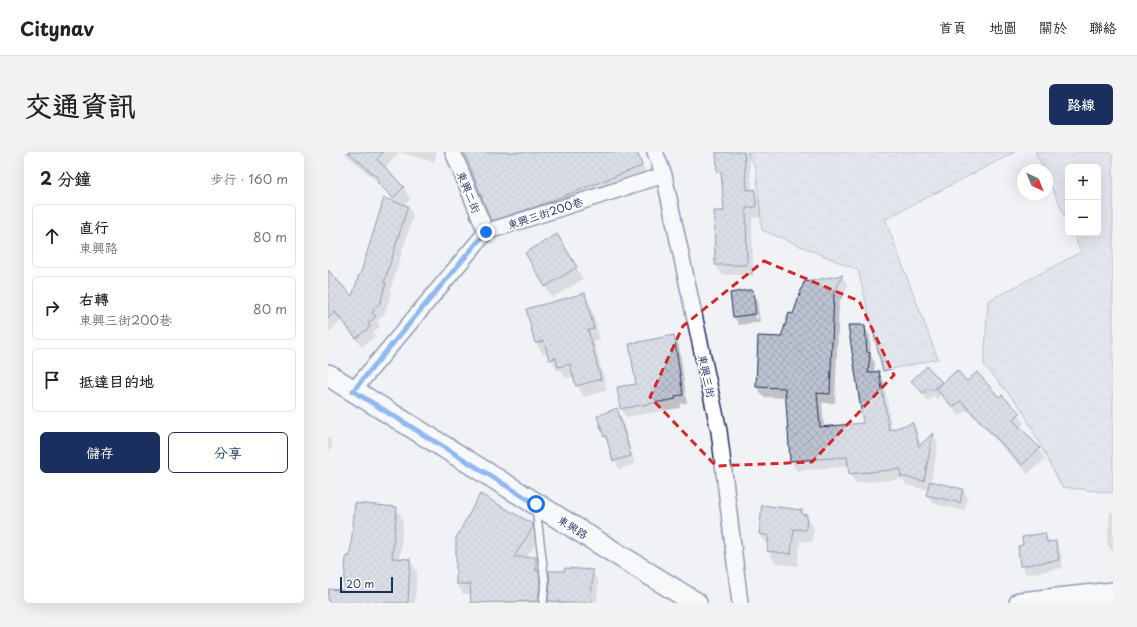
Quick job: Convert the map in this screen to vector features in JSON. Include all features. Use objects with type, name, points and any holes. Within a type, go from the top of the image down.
[{"type":"street","name":"東興二街","points":[[453,152],[486,232]]},
{"type":"street","name":"東興三街","points":[[655,152],[664,175],[719,431],[740,603]]},
{"type":"street","name":"東興三街200巷","points":[[486,232],[664,175]]},
{"type":"street","points":[[353,391],[486,232]]},
{"type":"street","name":"東興路","points":[[328,375],[696,603]]},
{"type":"street","points":[[1020,603],[1113,593]]},
{"type":"lane","points":[[536,504],[545,583],[543,603]]},
{"type":"highlighted area","points":[[764,261],[859,301],[894,375],[812,462],[716,466],[650,397],[683,326]]},
{"type":"green space","points":[[747,152],[1015,152],[885,219],[938,359],[883,371],[858,270],[762,230],[756,168]]},
{"type":"green space","points":[[1035,152],[1113,152],[1113,493],[1062,487],[1022,409],[984,365],[988,301],[1081,252],[1074,236],[1101,236],[1101,164],[1065,164],[1065,216],[1053,190],[1053,164],[1041,164]]},
{"type":"building","points":[[348,152],[383,152],[377,159],[404,187],[393,198],[377,182],[380,180]]},
{"type":"building","points":[[464,152],[637,152],[642,166],[535,207],[491,221]]},
{"type":"building","points":[[716,152],[744,152],[747,190],[755,189],[756,207],[746,208],[747,265],[715,265],[714,211],[724,211],[721,171],[717,172]]},
{"type":"building","points":[[384,198],[408,206],[384,283],[386,283],[380,303],[372,312],[376,317],[368,323],[370,327],[356,338],[335,312],[328,319],[328,270],[352,296]]},
{"type":"building","points":[[557,234],[577,267],[545,287],[525,253]]},
{"type":"building","points":[[843,275],[834,293],[830,394],[817,393],[820,427],[863,423],[848,325],[865,325],[867,352],[870,353],[868,373],[879,371],[889,430],[913,423],[919,446],[933,433],[924,481],[900,476],[901,469],[849,474],[847,457],[790,461],[785,388],[756,387],[758,336],[781,337],[789,313],[793,314],[804,282]]},
{"type":"building","points":[[753,290],[756,314],[733,317],[730,293]]},
{"type":"building","points":[[585,293],[594,329],[588,330],[601,379],[576,386],[570,364],[558,367],[556,358],[549,360],[544,341],[535,343],[526,309]]},
{"type":"building","points":[[674,335],[683,395],[675,396],[676,399],[620,409],[617,387],[636,384],[629,344]]},
{"type":"building","points":[[927,366],[942,382],[932,391],[929,388],[923,393],[911,381]]},
{"type":"building","points":[[957,370],[967,381],[977,372],[999,397],[1002,395],[1020,413],[1013,420],[1040,448],[1022,465],[961,401],[953,407],[936,389]]},
{"type":"building","points":[[617,408],[631,456],[613,461],[606,436],[604,437],[597,416]]},
{"type":"building","points":[[930,481],[963,489],[960,503],[926,495]]},
{"type":"building","points":[[480,494],[533,524],[533,527],[514,557],[536,557],[536,571],[539,571],[540,583],[538,601],[471,603],[470,584],[456,584],[456,538]]},
{"type":"building","points":[[355,503],[397,507],[392,558],[410,559],[408,603],[328,603],[328,589],[344,590],[346,556],[350,556]]},
{"type":"building","points":[[762,505],[802,510],[802,514],[807,515],[806,530],[794,529],[791,554],[767,551],[769,536],[759,534]]},
{"type":"building","points":[[1045,533],[1047,542],[1056,541],[1059,560],[1020,566],[1018,546],[1023,545],[1022,537]]},
{"type":"building","points":[[565,568],[593,570],[591,603],[559,603],[559,601],[548,601],[550,584],[549,571],[564,571]]},
{"type":"route","points":[[486,232],[353,391],[536,504]]}]
